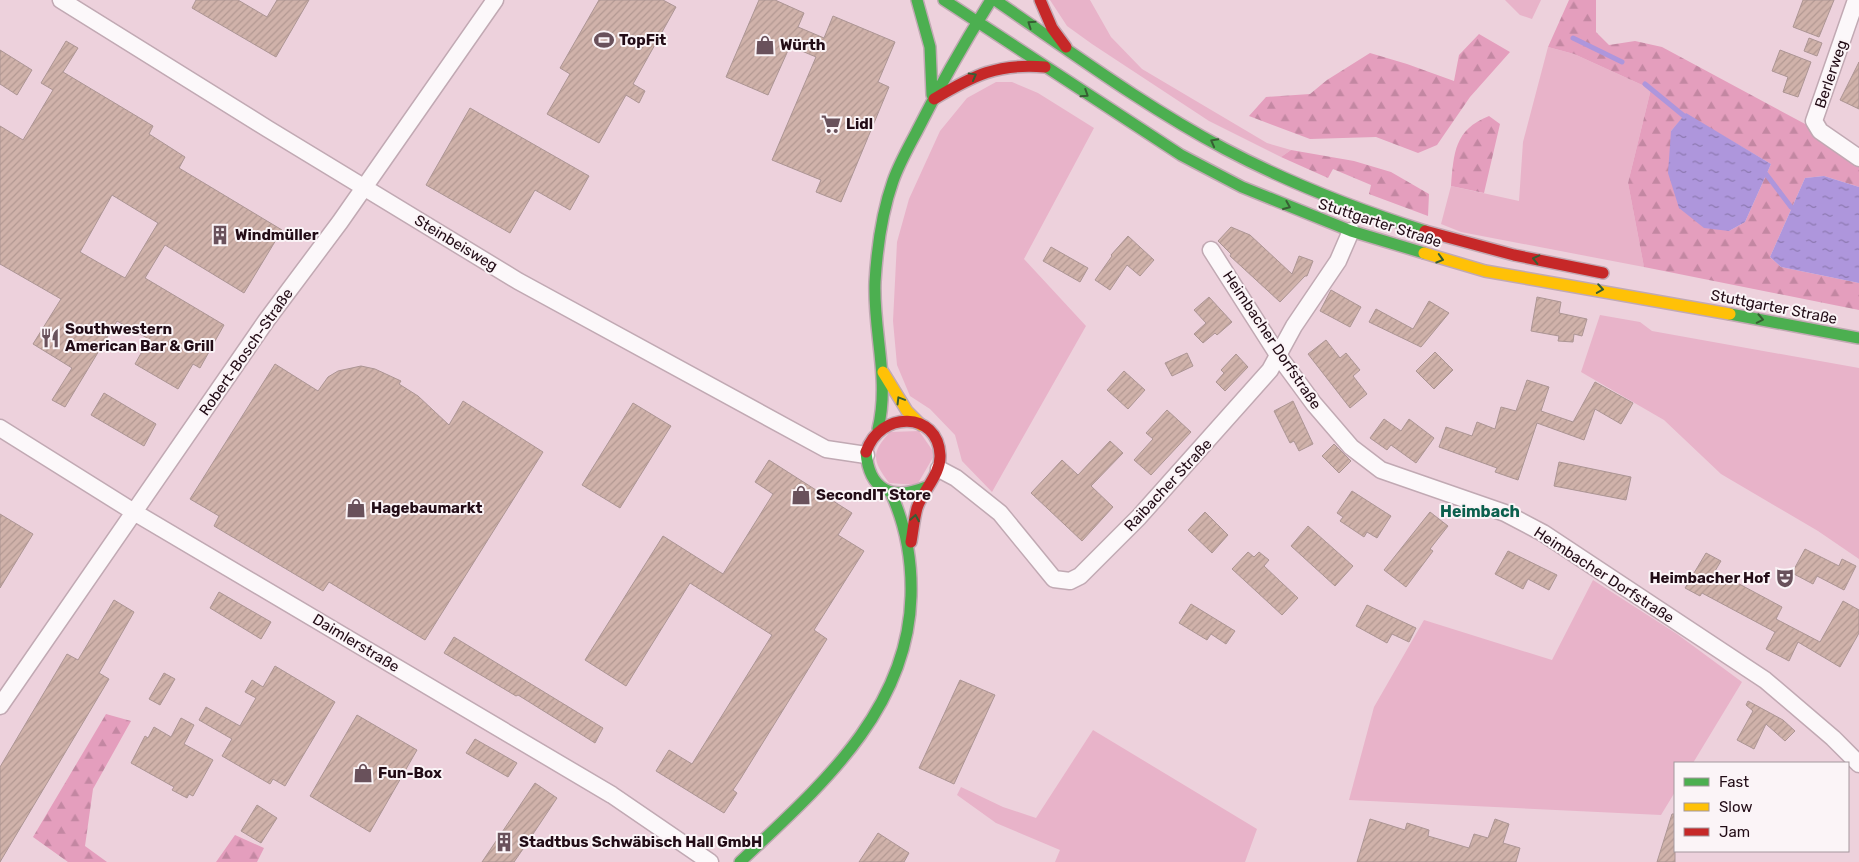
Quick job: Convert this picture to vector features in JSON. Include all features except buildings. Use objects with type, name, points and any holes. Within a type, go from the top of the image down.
[{"type":"main road","points":[[918,0],[929,33],[934,67],[931,101]]},
{"type":"main road","name":"Stuttgarter Straße","points":[[944,0],[1181,155],[1242,187],[1351,231],[1485,271],[1608,291],[1859,338]]},
{"type":"main road","points":[[926,487],[915,493],[903,495],[892,493],[874,482],[867,469],[866,455],[869,441],[878,429],[884,412],[883,371],[877,334],[875,297],[882,223],[892,187],[931,101],[977,22],[993,0]]},
{"type":"main road","name":"Stuttgarter Straße","points":[[993,0],[1194,132],[1301,186],[1407,226],[1468,243],[1612,275]]},
{"type":"main road","points":[[1040,0],[1052,28],[1067,48]]},
{"type":"main road","points":[[931,101],[984,70],[1024,64],[1044,67]]},
{"type":"main road","points":[[883,371],[907,411],[936,439],[940,458],[939,468],[926,487],[917,508],[910,550]]},
{"type":"main road","points":[[878,429],[899,420],[921,425]]},
{"type":"main road","points":[[740,862],[846,756],[874,720],[901,666],[910,633],[914,596],[910,550],[899,508],[892,493]]},
{"type":"street","name":"Steinbeisweg","points":[[61,0],[518,281],[826,449],[866,455]]},
{"type":"street","name":"Robert-Bosch-Straße","points":[[0,706],[266,321],[495,0]]},
{"type":"street","name":"Berlerweg","points":[[1856,0],[1814,121],[1820,131],[1859,158]]},
{"type":"street","name":"Raibacher Straße","points":[[939,468],[956,478],[1000,513],[1054,579],[1070,581],[1095,562],[1139,517],[1261,381],[1294,326],[1334,268],[1351,231]]},
{"type":"street","name":"Heimbacher Dorfstraße","points":[[1210,250],[1278,355],[1314,404],[1350,447],[1381,470],[1505,513],[1543,533],[1765,680],[1833,738],[1859,764]]},
{"type":"street","name":"Daimlerstraße","points":[[0,428],[134,512],[612,795],[710,862]]},
{"type":"shaded area","points":[[1050,0],[1090,0],[1111,37],[1142,69],[1267,143],[1291,150],[1281,157],[1209,121],[1067,26]]},
{"type":"shaded area","points":[[1505,0],[1541,0],[1532,19],[1520,15]]},
{"type":"shaded area","points":[[1548,47],[1574,54],[1651,89],[1628,183],[1644,267],[1461,232],[1441,224],[1451,186],[1519,201],[1523,142]]},
{"type":"shaded area","points":[[996,82],[1012,82],[1038,93],[1094,128],[1024,259],[1086,326],[992,492],[962,461],[955,435],[930,409],[910,396],[897,365],[893,321],[897,242],[909,199],[940,131],[967,98]]},
{"type":"shaded area","points":[[1600,315],[1640,322],[1652,331],[1859,368],[1859,559],[1818,531],[1721,474],[1664,420],[1581,372]]},
{"type":"shaded area","points":[[919,431],[935,454],[917,485],[889,483],[877,462],[876,457],[879,446],[890,432]]},
{"type":"shaded area","points":[[1593,580],[1677,634],[1742,682],[1694,762],[1674,762],[1674,794],[1661,815],[1349,800],[1374,707],[1424,620],[1552,660]]},
{"type":"shaded area","points":[[1093,730],[1257,829],[1245,862],[1055,862],[1060,850],[996,823],[957,795],[961,787],[1003,807],[1036,818]]},
{"type":"green space","points":[[1569,0],[1596,0],[1596,32],[1609,45],[1635,41],[1662,47],[1807,125],[1859,162],[1859,187],[1824,176],[1805,178],[1770,257],[1781,267],[1859,283],[1859,310],[1644,267],[1628,183],[1651,89],[1574,54],[1548,47]],"holes":[[[1686,114],[1771,164],[1745,222],[1729,231],[1671,131]]]},
{"type":"green space","points":[[1479,34],[1510,52],[1470,97],[1437,145],[1418,153],[1376,137],[1310,139],[1249,116],[1266,97],[1310,94],[1327,80],[1370,53],[1454,81],[1459,55]]},
{"type":"green space","points":[[1489,116],[1500,124],[1484,193],[1451,186],[1455,153],[1462,136],[1477,122]]},
{"type":"green space","points":[[1291,150],[1354,161],[1391,172],[1429,194],[1428,216],[1369,194],[1371,185],[1333,169],[1328,178],[1281,157]]},
{"type":"green space","points":[[106,714],[131,721],[93,789],[85,846],[107,862],[68,862],[33,837]]},
{"type":"green space","points":[[235,835],[264,848],[257,862],[216,862]]},
{"type":"water","points":[[1686,113],[1771,164],[1745,222],[1729,231],[1704,228],[1679,208],[1668,173],[1671,131]]},
{"type":"water","points":[[1824,176],[1859,187],[1859,283],[1781,267],[1770,257],[1805,178]]},
{"type":"waterway","name":"Heimbach","points":[[1573,38],[1622,62]]},
{"type":"waterway","name":"Heimbach","points":[[1645,84],[1684,116]]},
{"type":"waterway","name":"Heimbach","points":[[1766,174],[1791,207]]},
{"type":"traffic: fast","points":[[917,0],[930,47],[932,95]]},
{"type":"traffic: fast","points":[[944,0],[1181,155],[1242,187],[1351,231],[1424,253]]},
{"type":"traffic: fast","points":[[878,429],[881,410],[882,374],[876,319],[875,282],[879,243],[889,193],[907,150],[952,65],[991,0]]},
{"type":"traffic: fast","points":[[995,0],[1165,115],[1225,149],[1323,194],[1425,231]]},
{"type":"traffic: fast","points":[[1730,314],[1859,338]]},
{"type":"traffic: fast","points":[[866,452],[872,475],[884,489],[903,493],[926,487]]},
{"type":"traffic: fast","points":[[740,862],[799,806],[854,745],[876,712],[894,676],[906,638],[911,583],[907,543],[901,518],[891,493]]},
{"type":"traffic: slow","points":[[1424,253],[1485,271],[1730,314]]},
{"type":"traffic: slow","points":[[883,372],[907,411],[921,425]]},
{"type":"traffic: jam","points":[[1040,0],[1052,28],[1066,47]]},
{"type":"traffic: jam","points":[[934,99],[962,83],[987,72],[1013,67],[1045,67]]},
{"type":"traffic: jam","points":[[1425,231],[1514,255],[1603,273]]},
{"type":"traffic: jam","points":[[866,452],[873,438],[883,429],[895,423],[908,421],[919,424],[930,430],[937,441],[940,462],[917,508],[911,542]]},
{"type":"place","name":"TopFit","points":[[604,40]]},
{"type":"place","name":"Würth","points":[[765,45]]},
{"type":"place","name":"Lidl","points":[[831,124]]},
{"type":"place","name":"Windmüller","points":[[220,235]]},
{"type":"place","name":"Southwestern American Bar & Grill","points":[[50,338]]},
{"type":"place","name":"SecondIT Store","points":[[801,495]]},
{"type":"place","name":"Hagebaumarkt","points":[[356,508]]},
{"type":"place","name":"Heimbacher Hof","points":[[1785,578]]},
{"type":"place","name":"Fun-Box","points":[[363,773]]},
{"type":"place","name":"Stadtbus Schwäbisch Hall GmbH","points":[[504,842]]},
{"type":"district","name":"Heimbach","points":[[1480,511]]}]
